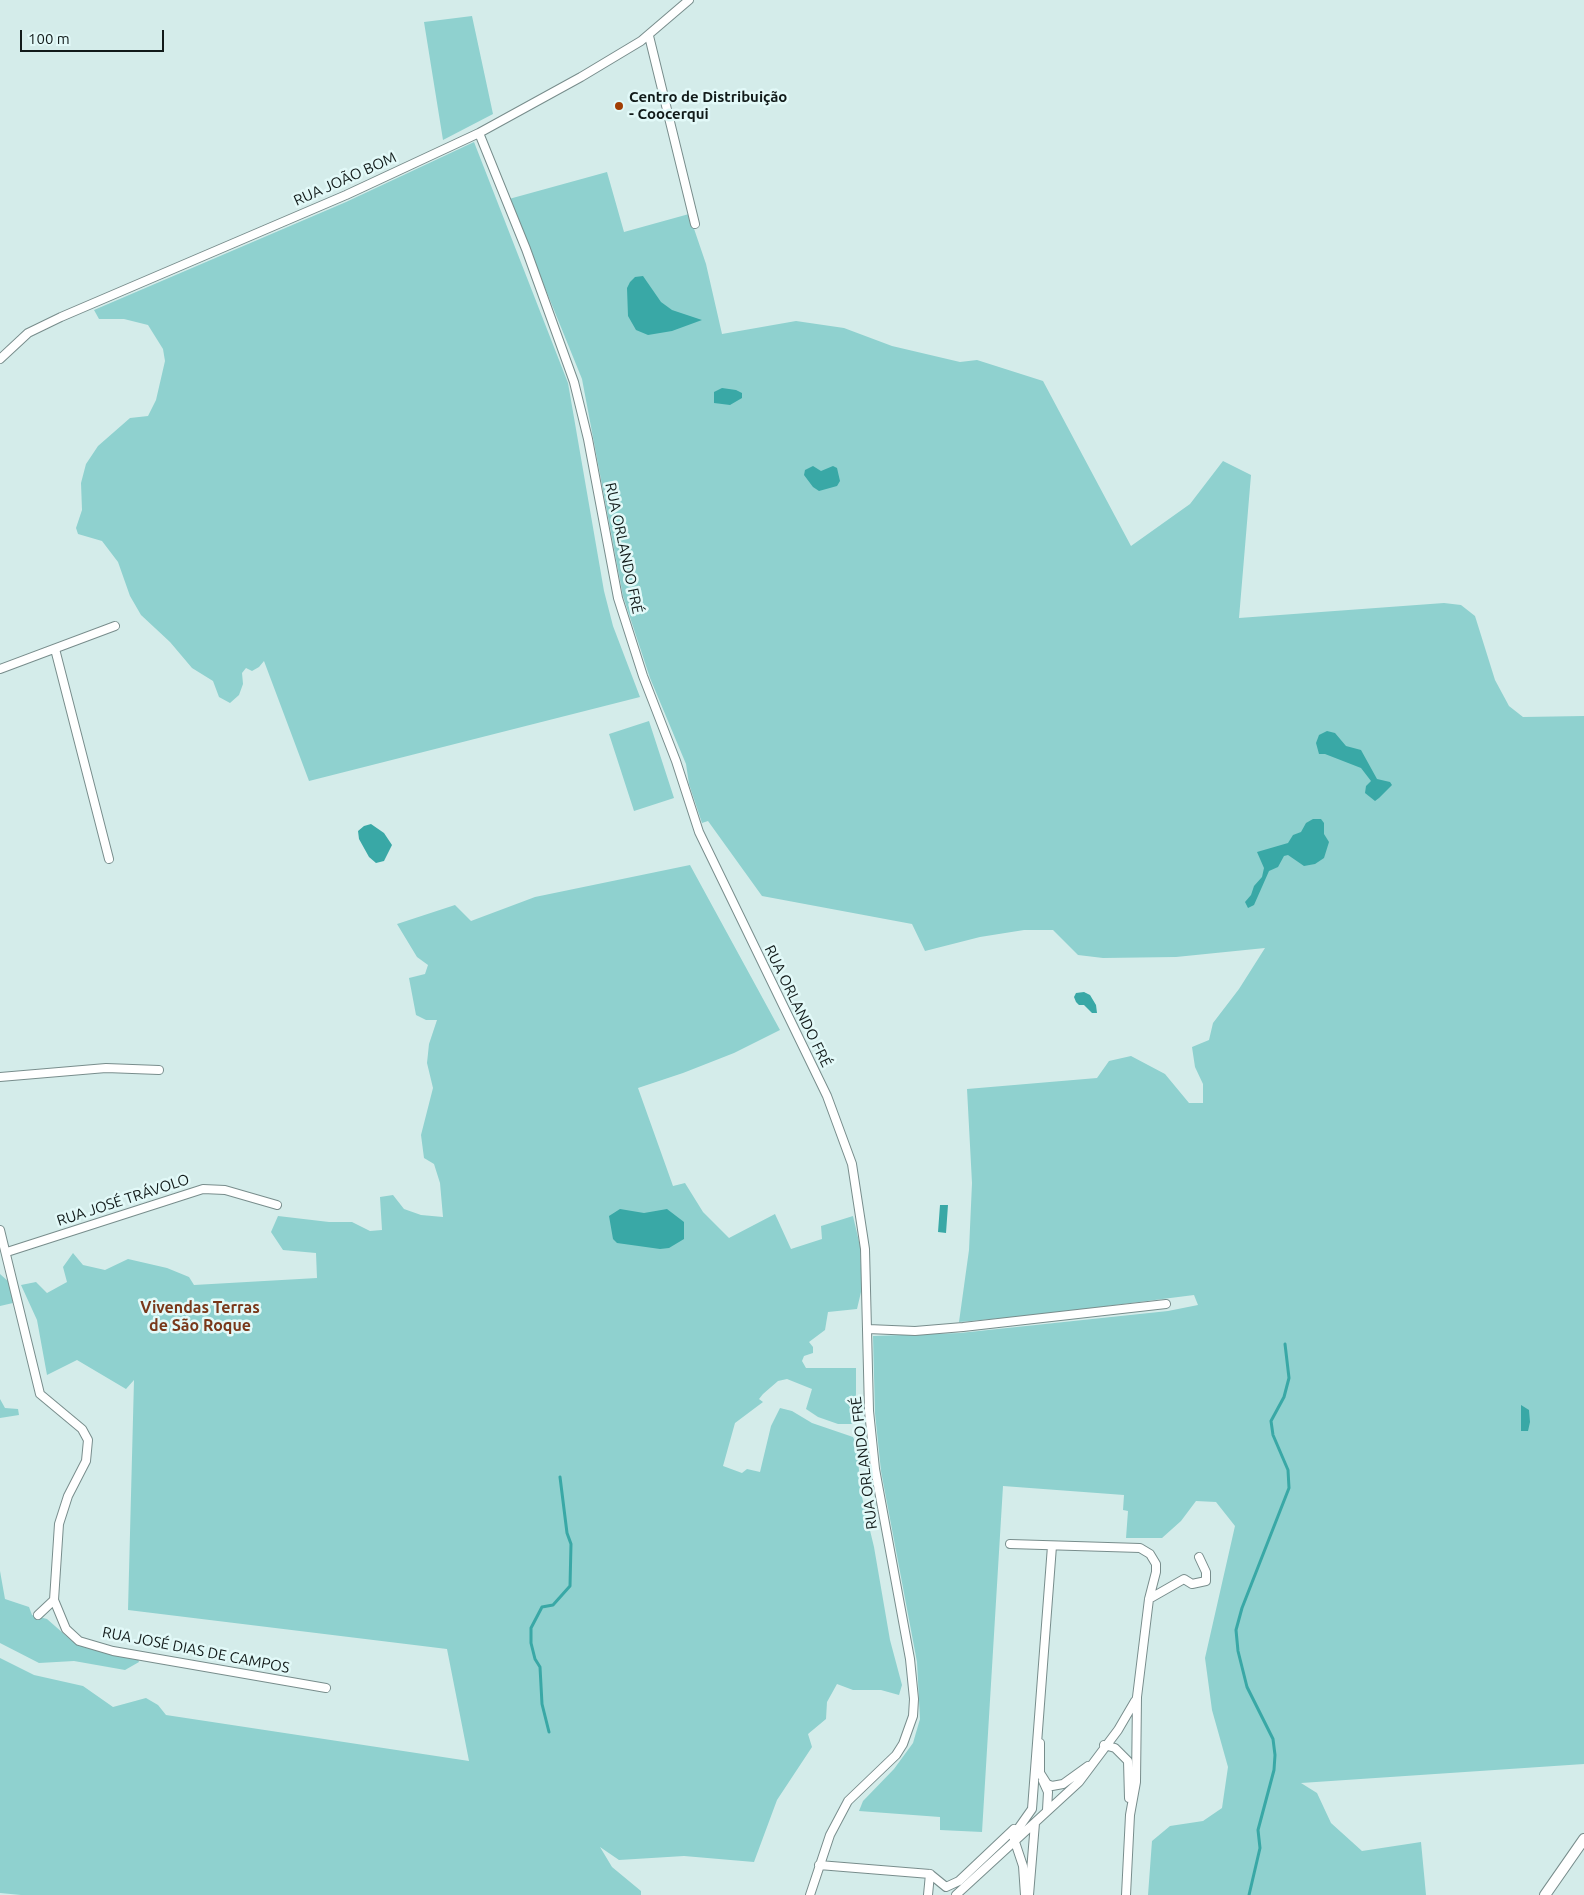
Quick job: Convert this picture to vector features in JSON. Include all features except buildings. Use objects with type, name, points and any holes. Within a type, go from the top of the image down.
[{"type":"street","name":"RUA JOÃO BOM","points":[[0,359],[28,333],[61,317],[346,195],[479,132],[581,77],[649,36],[689,0]]},
{"type":"street","points":[[649,36],[695,224]]},
{"type":"street","name":"RUA ORLANDO FRÉ","points":[[479,132],[526,249],[574,382],[588,439],[618,598],[642,676],[676,760],[699,832],[827,1096],[852,1164],[866,1249],[869,1411],[875,1469],[910,1659],[914,1699],[913,1716],[903,1744],[896,1755],[848,1801],[830,1834],[818,1865],[810,1895]]},
{"type":"street","points":[[0,670],[115,626]]},
{"type":"street","points":[[55,649],[109,859]]},
{"type":"street","points":[[0,1077],[106,1068],[158,1070]]},
{"type":"street","name":"RUA JOSÉ TRÁVOLO","points":[[7,1252],[203,1189],[224,1190],[277,1206]]},
{"type":"street","points":[[0,1230],[7,1252],[35,1382],[40,1394],[82,1429],[88,1440],[86,1461],[68,1496],[59,1524],[54,1600],[38,1615]]},
{"type":"street","points":[[868,1329],[915,1331],[957,1328],[1166,1304]]},
{"type":"street","points":[[1010,1544],[1140,1548],[1152,1557],[1156,1572],[1149,1599],[1137,1697],[1136,1782],[1130,1815]]},
{"type":"street","points":[[1047,1810],[1048,1792],[1039,1766],[1039,1728],[1052,1546]]},
{"type":"street","points":[[1149,1599],[1184,1578],[1192,1584],[1206,1581],[1206,1572],[1199,1557]]},
{"type":"street","name":"RUA JOSÉ DIAS DE CAMPOS","points":[[54,1600],[66,1629],[79,1640],[113,1650],[326,1688]]},
{"type":"street","points":[[956,1895],[1079,1782],[1104,1745],[1118,1730],[1137,1697]]},
{"type":"street","points":[[818,1865],[930,1874],[946,1887],[959,1881],[1030,1814],[1032,1809],[1035,1743],[1039,1728]]},
{"type":"street","points":[[1104,1745],[1115,1748],[1128,1761],[1130,1815],[1126,1895]]},
{"type":"street","points":[[1043,1780],[1047,1784],[1059,1786],[1092,1764]]},
{"type":"street","points":[[1029,1895],[1035,1822]]},
{"type":"street","points":[[1019,1825],[1013,1836],[1021,1859],[1025,1895]]},
{"type":"street","points":[[1545,1895],[1584,1838]]},
{"type":"street","points":[[996,1858],[1012,1853],[1021,1859]]},
{"type":"street","points":[[928,1895],[930,1874]]},
{"type":"shaded area","points":[[472,16],[493,114],[443,140],[424,22]]},
{"type":"shaded area","points":[[474,142],[568,383],[604,591],[613,626],[640,697],[309,781],[264,661],[252,671],[246,668],[242,673],[243,684],[239,695],[230,703],[219,697],[213,681],[192,668],[170,642],[141,615],[130,596],[118,562],[102,541],[78,534],[76,528],[82,510],[81,483],[86,464],[98,446],[130,418],[148,416],[156,400],[165,361],[163,349],[148,325],[124,319],[99,319],[94,310],[346,202]]},
{"type":"shaded area","points":[[607,172],[624,232],[689,214],[706,264],[722,334],[796,321],[844,328],[892,346],[960,362],[977,360],[1043,381],[1131,546],[1190,504],[1223,461],[1251,475],[1239,618],[1444,603],[1461,605],[1475,616],[1495,680],[1509,706],[1523,717],[1584,716],[1584,1764],[1301,1783],[1317,1793],[1331,1823],[1362,1851],[1421,1842],[1426,1895],[1148,1895],[1152,1841],[1170,1826],[1203,1821],[1222,1808],[1228,1767],[1212,1710],[1205,1658],[1235,1526],[1216,1502],[1196,1501],[1181,1521],[1162,1538],[1126,1538],[1128,1511],[1123,1510],[1124,1495],[1003,1486],[982,1832],[940,1830],[940,1817],[859,1811],[863,1801],[894,1769],[913,1743],[920,1719],[917,1662],[881,1471],[875,1413],[873,1336],[960,1333],[1168,1311],[1198,1305],[1194,1295],[1037,1315],[959,1322],[969,1250],[972,1183],[967,1089],[1097,1078],[1109,1061],[1131,1056],[1165,1074],[1189,1103],[1203,1103],[1203,1084],[1195,1067],[1192,1047],[1209,1040],[1213,1023],[1239,989],[1265,948],[1176,957],[1103,958],[1078,955],[1053,930],[1024,930],[980,937],[925,951],[912,924],[762,896],[708,821],[702,823],[689,784],[686,764],[650,678],[623,596],[582,379],[509,199]]},
{"type":"shaded area","points":[[643,276],[661,302],[672,310],[702,320],[672,331],[648,335],[636,330],[628,316],[627,288],[635,277]]},
{"type":"shaded area","points":[[722,388],[742,393],[742,398],[730,405],[714,403],[714,392]]},
{"type":"shaded area","points":[[813,466],[821,471],[833,466],[837,468],[840,481],[837,486],[819,491],[813,487],[804,475],[805,470]]},
{"type":"shaded area","points":[[649,721],[674,798],[634,811],[609,734]]},
{"type":"shaded area","points":[[1327,731],[1335,733],[1346,746],[1361,750],[1377,779],[1390,782],[1392,785],[1375,801],[1365,793],[1366,786],[1371,781],[1361,768],[1325,754],[1319,754],[1316,743],[1319,735]]},
{"type":"shaded area","points":[[1313,819],[1321,819],[1324,823],[1324,834],[1329,842],[1324,858],[1315,864],[1304,866],[1288,855],[1284,856],[1278,867],[1269,871],[1254,905],[1248,908],[1245,902],[1251,895],[1254,886],[1262,877],[1264,868],[1257,852],[1288,843],[1293,835],[1301,832],[1306,823]]},
{"type":"shaded area","points":[[371,824],[384,833],[392,845],[384,861],[376,863],[369,857],[359,839],[358,831],[364,826]]},
{"type":"shaded area","points":[[690,865],[780,1030],[734,1053],[638,1088],[673,1186],[685,1183],[703,1212],[729,1238],[775,1214],[791,1249],[822,1239],[821,1226],[853,1216],[860,1246],[861,1292],[857,1309],[828,1312],[825,1330],[809,1342],[813,1347],[813,1353],[804,1356],[802,1361],[806,1368],[856,1368],[856,1417],[853,1424],[838,1424],[818,1417],[806,1409],[812,1389],[787,1379],[778,1381],[759,1399],[763,1402],[735,1423],[723,1466],[742,1473],[747,1469],[760,1472],[771,1426],[780,1408],[792,1411],[812,1423],[853,1437],[856,1443],[862,1497],[874,1547],[890,1640],[902,1685],[899,1695],[881,1690],[853,1690],[837,1684],[827,1702],[826,1719],[808,1734],[812,1747],[777,1800],[754,1862],[684,1856],[619,1860],[600,1847],[612,1867],[641,1891],[641,1895],[21,1895],[0,1893],[0,1658],[34,1675],[83,1686],[113,1707],[146,1698],[158,1705],[166,1715],[469,1761],[447,1649],[128,1610],[134,1380],[126,1389],[77,1360],[47,1375],[37,1320],[21,1285],[36,1282],[47,1293],[67,1282],[63,1267],[73,1253],[83,1265],[105,1270],[128,1259],[167,1268],[189,1277],[194,1285],[317,1278],[316,1253],[283,1250],[271,1232],[278,1216],[329,1222],[352,1222],[370,1231],[382,1230],[380,1197],[393,1195],[404,1209],[421,1215],[443,1217],[440,1183],[434,1164],[424,1158],[421,1135],[433,1088],[427,1063],[429,1044],[437,1020],[426,1020],[416,1015],[409,978],[425,974],[428,965],[417,957],[397,924],[455,905],[471,921],[535,897]]},
{"type":"shaded area","points":[[1084,992],[1090,995],[1096,1005],[1097,1013],[1092,1013],[1084,1005],[1079,1005],[1076,1002],[1074,997],[1076,993]]},
{"type":"shaded area","points":[[940,1205],[948,1205],[946,1233],[938,1232]]},
{"type":"shaded area","points":[[620,1209],[644,1213],[667,1209],[684,1222],[684,1239],[669,1248],[660,1249],[617,1243],[613,1239],[609,1216]]},
{"type":"shaded area","points":[[0,1274],[9,1282],[13,1303],[0,1306]]},
{"type":"shaded area","points":[[0,1399],[5,1408],[18,1409],[19,1415],[0,1418]]},
{"type":"shaded area","points":[[1521,1405],[1529,1410],[1530,1422],[1528,1431],[1521,1431]]},
{"type":"shaded area","points":[[0,1571],[5,1599],[29,1607],[32,1615],[47,1619],[72,1641],[138,1659],[139,1662],[125,1670],[74,1661],[39,1663],[0,1643]]},
{"type":"waterway","points":[[1249,1895],[1260,1848],[1258,1830],[1274,1770],[1275,1755],[1273,1739],[1247,1687],[1238,1651],[1236,1630],[1242,1608],[1289,1488],[1288,1470],[1273,1435],[1271,1421],[1284,1397],[1289,1378],[1285,1344]]},
{"type":"waterway","points":[[549,1732],[542,1704],[540,1667],[535,1659],[531,1643],[531,1628],[542,1607],[553,1605],[570,1586],[571,1544],[567,1533],[560,1477]]},
{"type":"place","name":"Centro de Distribuição - Coocerqui","points":[[619,106]]},
{"type":"district","name":"Vivendas Terras de São Roque","points":[[200,1317]]}]
